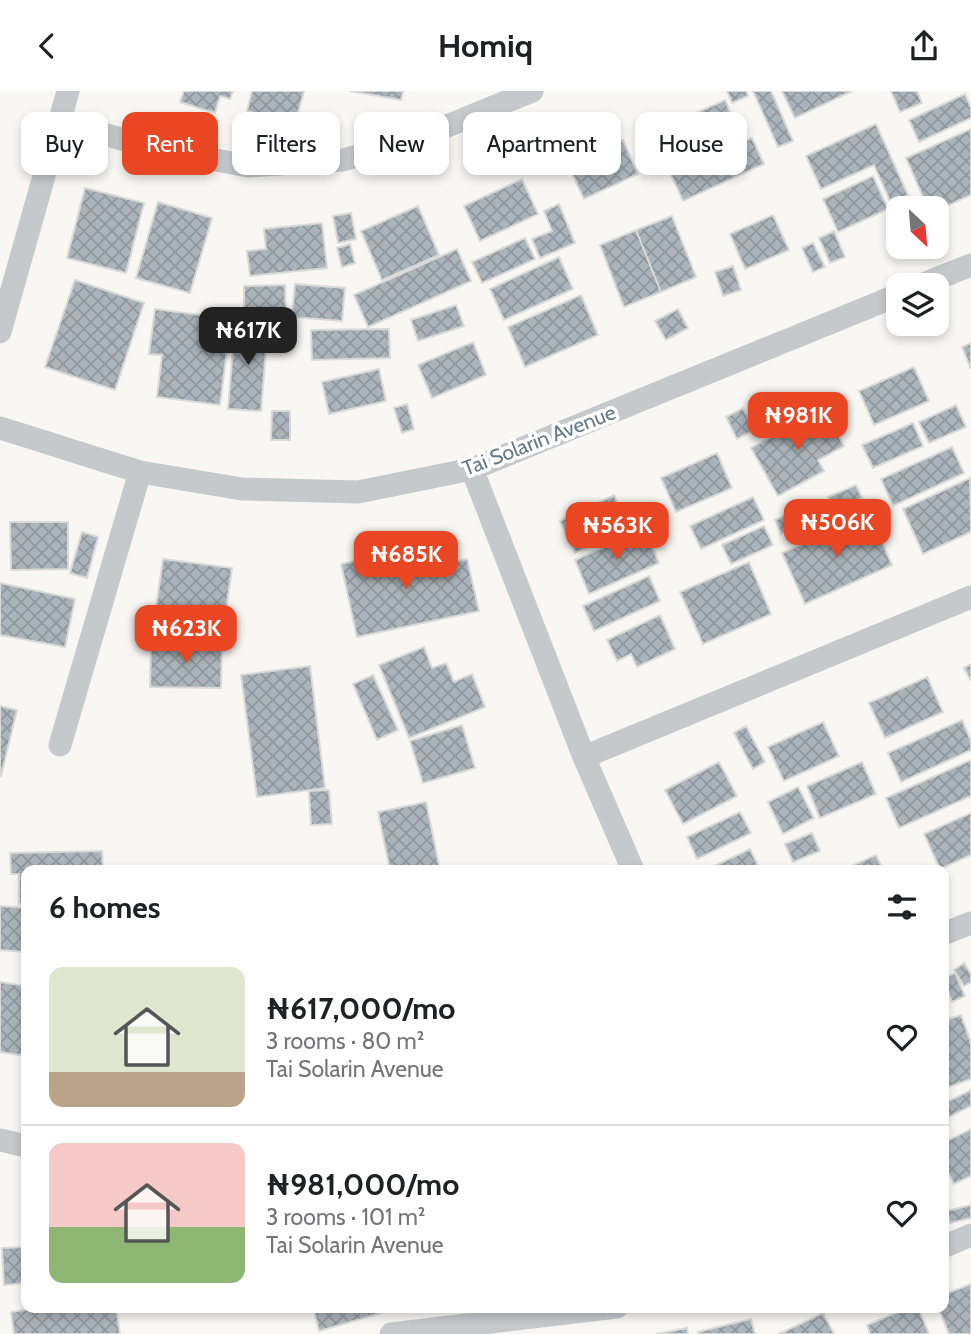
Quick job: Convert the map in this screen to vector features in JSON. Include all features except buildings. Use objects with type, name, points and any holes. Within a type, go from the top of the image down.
[{"type":"street","points":[[63,112],[68,91]]},
{"type":"street","points":[[108,136],[156,149],[248,166],[343,160],[411,141],[532,91]]},
{"type":"street","points":[[0,332],[45,175]]},
{"type":"street","points":[[949,274],[971,265]]},
{"type":"street","name":"Tai Solarin Avenue","points":[[0,429],[140,472],[242,489],[358,492],[472,469],[886,300]]},
{"type":"street","points":[[472,469],[584,757],[631,865]]},
{"type":"street","points":[[60,745],[140,472]]},
{"type":"street","points":[[584,757],[971,597]]},
{"type":"street","points":[[949,932],[971,923]]},
{"type":"street","points":[[0,1140],[21,1145]]},
{"type":"street","points":[[949,1244],[971,1235]]},
{"type":"street","points":[[390,1334],[567,1313]]}]
